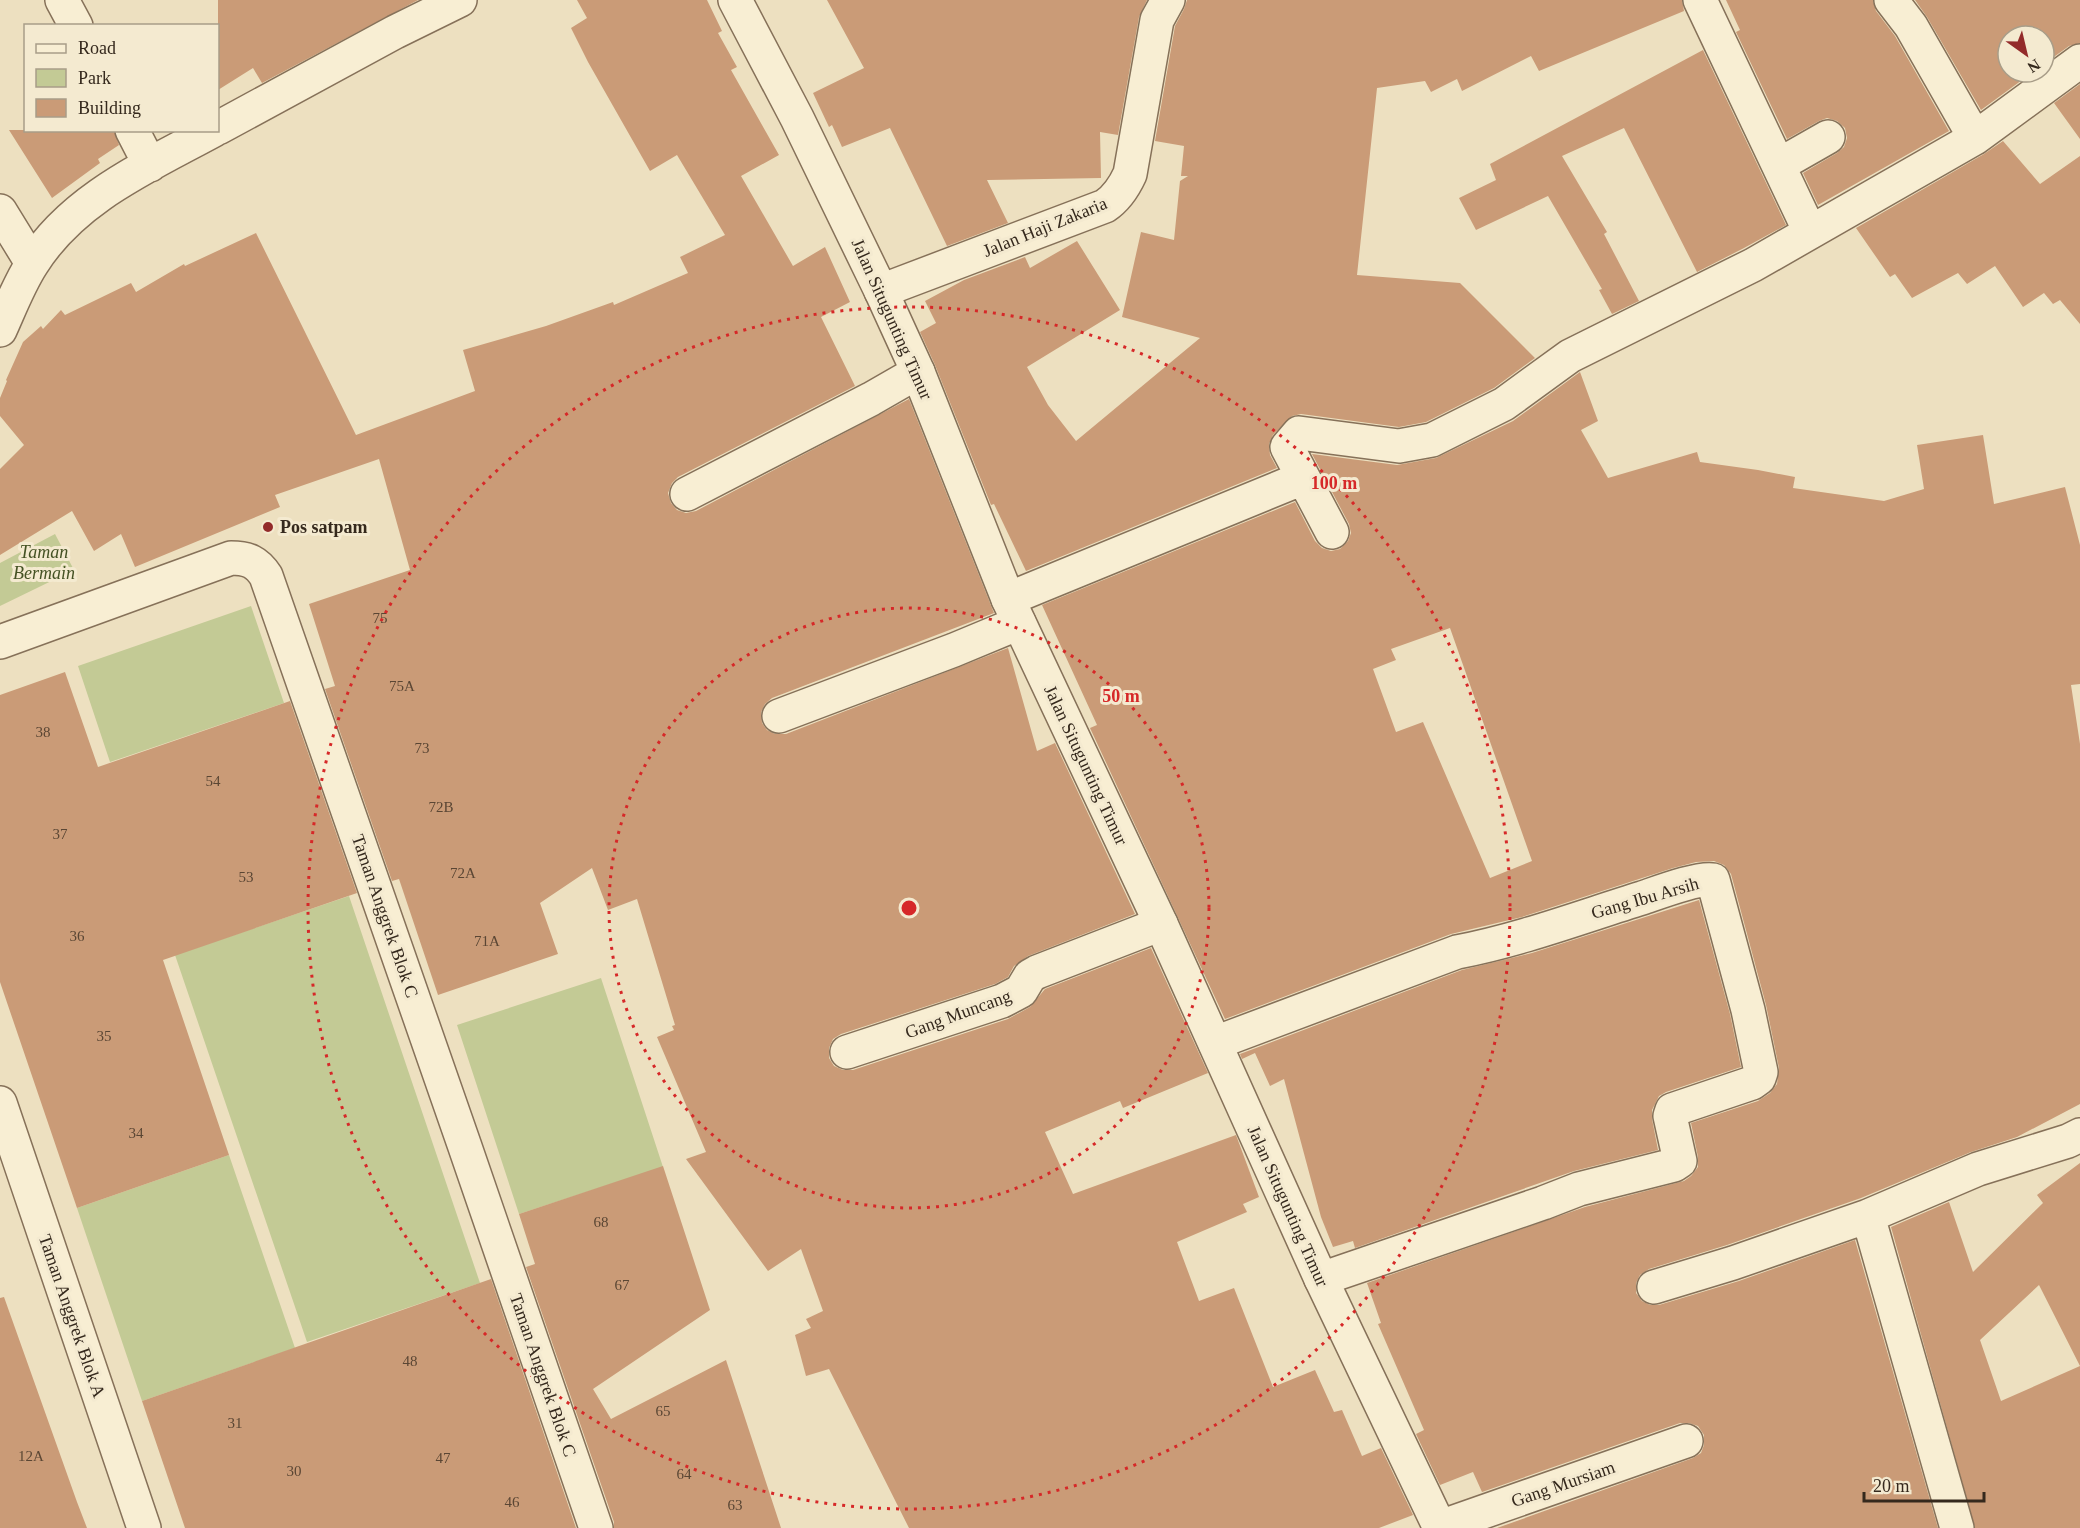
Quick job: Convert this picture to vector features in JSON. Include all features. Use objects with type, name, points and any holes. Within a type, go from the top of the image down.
[{"type":"street","points":[[63,0],[75,24]]},
{"type":"street","points":[[219,127],[395,32],[460,0]]},
{"type":"street","name":"Jalan Situgunting Timur","points":[[735,0],[797,118],[882,291],[918,372],[1013,611],[1161,924],[1321,1279],[1440,1528]]},
{"type":"street","name":"Jalan Haji Zakaria","points":[[882,291],[1105,206],[1114,200],[1130,174],[1157,20],[1168,0]]},
{"type":"street","points":[[1891,0],[1911,26],[1975,138]]},
{"type":"street","points":[[1706,2],[1810,232]]},
{"type":"street","points":[[1332,532],[1287,447],[1299,433],[1399,446],[1432,440],[1504,405],[1570,356],[1753,265],[1975,138],[2080,61]]},
{"type":"street","points":[[133,132],[150,165]]},
{"type":"street","points":[[0,330],[32,263],[67,220],[93,199],[210,132]]},
{"type":"street","points":[[1779,165],[1828,137]]},
{"type":"street","points":[[0,211],[32,263]]},
{"type":"street","points":[[687,494],[872,399],[918,372]]},
{"type":"street","points":[[779,716],[954,650],[1013,611],[1303,478]]},
{"type":"street","name":"Taman Anggrek Blok C","points":[[0,642],[231,558],[243,558],[261,568],[266,576],[437,1066],[596,1528]]},
{"type":"street","name":"Gang Ibu Arsih","points":[[1215,1044],[1457,952],[1487,946],[1663,891],[1713,880],[1748,1010],[1761,1072],[1759,1078],[1752,1083],[1672,1110],[1670,1116],[1680,1161],[1674,1165],[1579,1189],[1321,1279]]},
{"type":"street","name":"Gang Muncang","points":[[847,1052],[1002,1000],[1021,991],[1033,974],[1161,924]]},
{"type":"street","name":"Taman Anggrek Blok A","points":[[0,1103],[144,1528]]},
{"type":"street","points":[[1654,1287],[1733,1263],[1868,1216],[1978,1169],[2068,1141],[2080,1135]]},
{"type":"street","points":[[1868,1216],[1957,1528]]},
{"type":"street","name":"Gang Mursiam","points":[[1440,1528],[1686,1441]]},
{"type":"green space","name":"Taman Bermain","points":[[55,534],[74,570],[0,606],[0,563]]},
{"type":"green space","points":[[251,606],[284,703],[110,762],[78,666]]},
{"type":"green space","points":[[349,896],[480,1283],[307,1342],[175,955]]},
{"type":"green space","points":[[601,978],[663,1167],[519,1214],[457,1025]]},
{"type":"green space","points":[[229,1155],[295,1348],[142,1401],[77,1208]]},
{"type":"building","points":[[218,0],[418,0],[262,83],[253,68],[219,89]]},
{"type":"building","points":[[577,0],[707,0],[722,31],[718,33],[737,67],[731,70],[779,155],[741,176],[793,266],[825,247],[850,302],[821,317],[855,386],[678,477],[672,483],[668,493],[671,503],[677,510],[686,513],[696,511],[909,399],[994,613],[772,698],[761,712],[762,723],[767,730],[775,734],[786,734],[1008,648],[1037,751],[1055,743],[1135,914],[1028,956],[1014,966],[1008,977],[995,984],[841,1034],[833,1039],[829,1048],[829,1058],[834,1066],[843,1070],[853,1070],[1008,1019],[1030,1007],[1045,989],[1151,948],[1208,1073],[1123,1108],[1120,1101],[1045,1132],[1073,1194],[1236,1135],[1259,1197],[1243,1204],[1247,1212],[1177,1242],[1199,1301],[1234,1288],[1273,1387],[1315,1370],[1334,1412],[1342,1410],[1362,1456],[1381,1448],[1413,1515],[1379,1528],[909,1528],[829,1369],[806,1376],[795,1335],[811,1328],[806,1319],[823,1311],[801,1249],[768,1271],[686,1159],[706,1152],[657,1037],[674,1030],[672,1026],[675,1025],[637,899],[608,910],[592,868],[540,903],[558,954],[438,995],[399,879],[392,881],[325,689],[335,686],[309,604],[410,570],[379,459],[275,495],[280,507],[135,567],[121,534],[94,551],[72,511],[0,555],[0,469],[24,445],[0,416],[0,398],[23,342],[41,326],[43,329],[61,310],[65,315],[131,283],[136,292],[184,264],[185,266],[256,233],[356,435],[475,391],[463,350],[546,326],[613,302],[614,305],[688,273],[680,257],[725,235],[677,155],[650,171],[571,28],[587,18]]},
{"type":"building","points":[[827,0],[1147,0],[1139,17],[1118,135],[1100,132],[1101,178],[987,180],[1008,223],[947,246],[890,128],[842,147],[832,125],[829,127],[813,93],[864,68]]},
{"type":"building","points":[[1187,0],[1682,0],[1684,11],[1539,71],[1531,56],[1462,91],[1457,79],[1431,92],[1425,81],[1377,88],[1357,275],[1460,283],[1535,358],[1494,388],[1426,422],[1399,427],[1301,414],[1292,416],[1273,435],[1269,444],[1270,455],[1277,468],[1026,571],[994,504],[991,505],[920,332],[936,323],[925,301],[964,280],[1025,257],[1030,268],[1077,241],[1120,310],[1027,367],[1048,405],[1076,441],[1200,338],[1122,317],[1141,232],[1174,240],[1180,181],[1188,176],[1181,176],[1184,146],[1155,141],[1175,26]]},
{"type":"building","points":[[1726,0],[1873,0],[1876,11],[1895,36],[1949,131],[1818,205],[1803,173],[1844,147],[1847,138],[1845,128],[1837,121],[1827,118],[1787,139],[1736,32],[1740,30]]},
{"type":"building","points":[[1915,0],[2080,0],[2080,43],[2069,46],[2056,55],[2056,24],[1996,24],[1996,84],[2017,84],[1981,110]]},
{"type":"building","points":[[1703,50],[1786,225],[1697,272],[1624,128],[1562,156],[1607,232],[1604,234],[1639,301],[1612,314],[1599,290],[1602,289],[1548,196],[1476,230],[1459,198],[1496,180],[1490,164]]},
{"type":"building","points":[[2080,84],[2080,139],[2054,103]]},
{"type":"building","points":[[9,130],[115,132],[119,145],[98,159],[100,163],[52,198]]},
{"type":"building","points":[[2003,141],[2040,184],[2080,156],[2080,324],[2060,300],[2053,304],[2044,293],[2023,307],[1995,266],[1967,284],[1958,273],[1912,298],[1895,274],[1890,277],[1856,228]]},
{"type":"building","points":[[1580,372],[1598,421],[1581,430],[1608,478],[1697,452],[1700,462],[1795,477],[1793,488],[1884,501],[1924,489],[1917,445],[1983,435],[1994,504],[2065,487],[2080,545],[2080,684],[2071,685],[2080,744],[2080,1104],[2017,1137],[1971,1152],[1861,1198],[1727,1245],[1649,1269],[1640,1275],[1636,1283],[1636,1293],[1642,1301],[1650,1305],[1659,1305],[1739,1281],[1855,1240],[1938,1528],[1497,1528],[1693,1458],[1701,1453],[1704,1435],[1698,1426],[1689,1423],[1680,1423],[1482,1492],[1473,1472],[1440,1485],[1416,1434],[1424,1430],[1378,1324],[1381,1323],[1367,1283],[1585,1207],[1684,1181],[1698,1167],[1691,1123],[1758,1101],[1770,1093],[1777,1084],[1779,1068],[1766,1005],[1731,874],[1724,865],[1714,861],[1696,862],[1673,868],[1522,917],[1451,934],[1225,1019],[1090,728],[1097,725],[1042,605],[1295,502],[1315,541],[1322,548],[1331,551],[1340,549],[1348,541],[1351,533],[1349,524],[1312,454],[1397,465],[1436,458],[1513,421]],"holes":[[[1450,628],[1532,861],[1490,878],[1423,722],[1396,732],[1373,669],[1396,660],[1391,649]]]},
{"type":"building","points":[[65,672],[98,767],[290,701],[357,893],[163,960],[229,1155],[77,1208],[0,982],[0,695]]},
{"type":"building","points":[[1699,900],[1730,1014],[1741,1067],[1659,1096],[1652,1110],[1658,1150],[1574,1171],[1355,1248],[1353,1241],[1333,1247],[1321,1217],[1284,1079],[1270,1086],[1255,1053],[1242,1059],[1240,1054],[1462,970],[1532,953]]},
{"type":"building","points":[[2080,1163],[2080,1366],[2080,1528],[1975,1528],[1891,1227],[1949,1202],[1973,1272],[2043,1203],[2037,1195]],"holes":[[[2039,1285],[2080,1366],[2001,1401],[1980,1340]]]},
{"type":"building","points":[[663,1166],[710,1310],[593,1389],[611,1419],[726,1360],[781,1528],[614,1528],[614,1522],[526,1267],[535,1264],[519,1214]]},
{"type":"building","points":[[491,1279],[576,1528],[185,1528],[142,1401]]},
{"type":"building","points":[[4,1297],[87,1528],[0,1528],[0,1298]]},
{"type":"place","name":"Pos satpam","points":[[268,527]]}]
